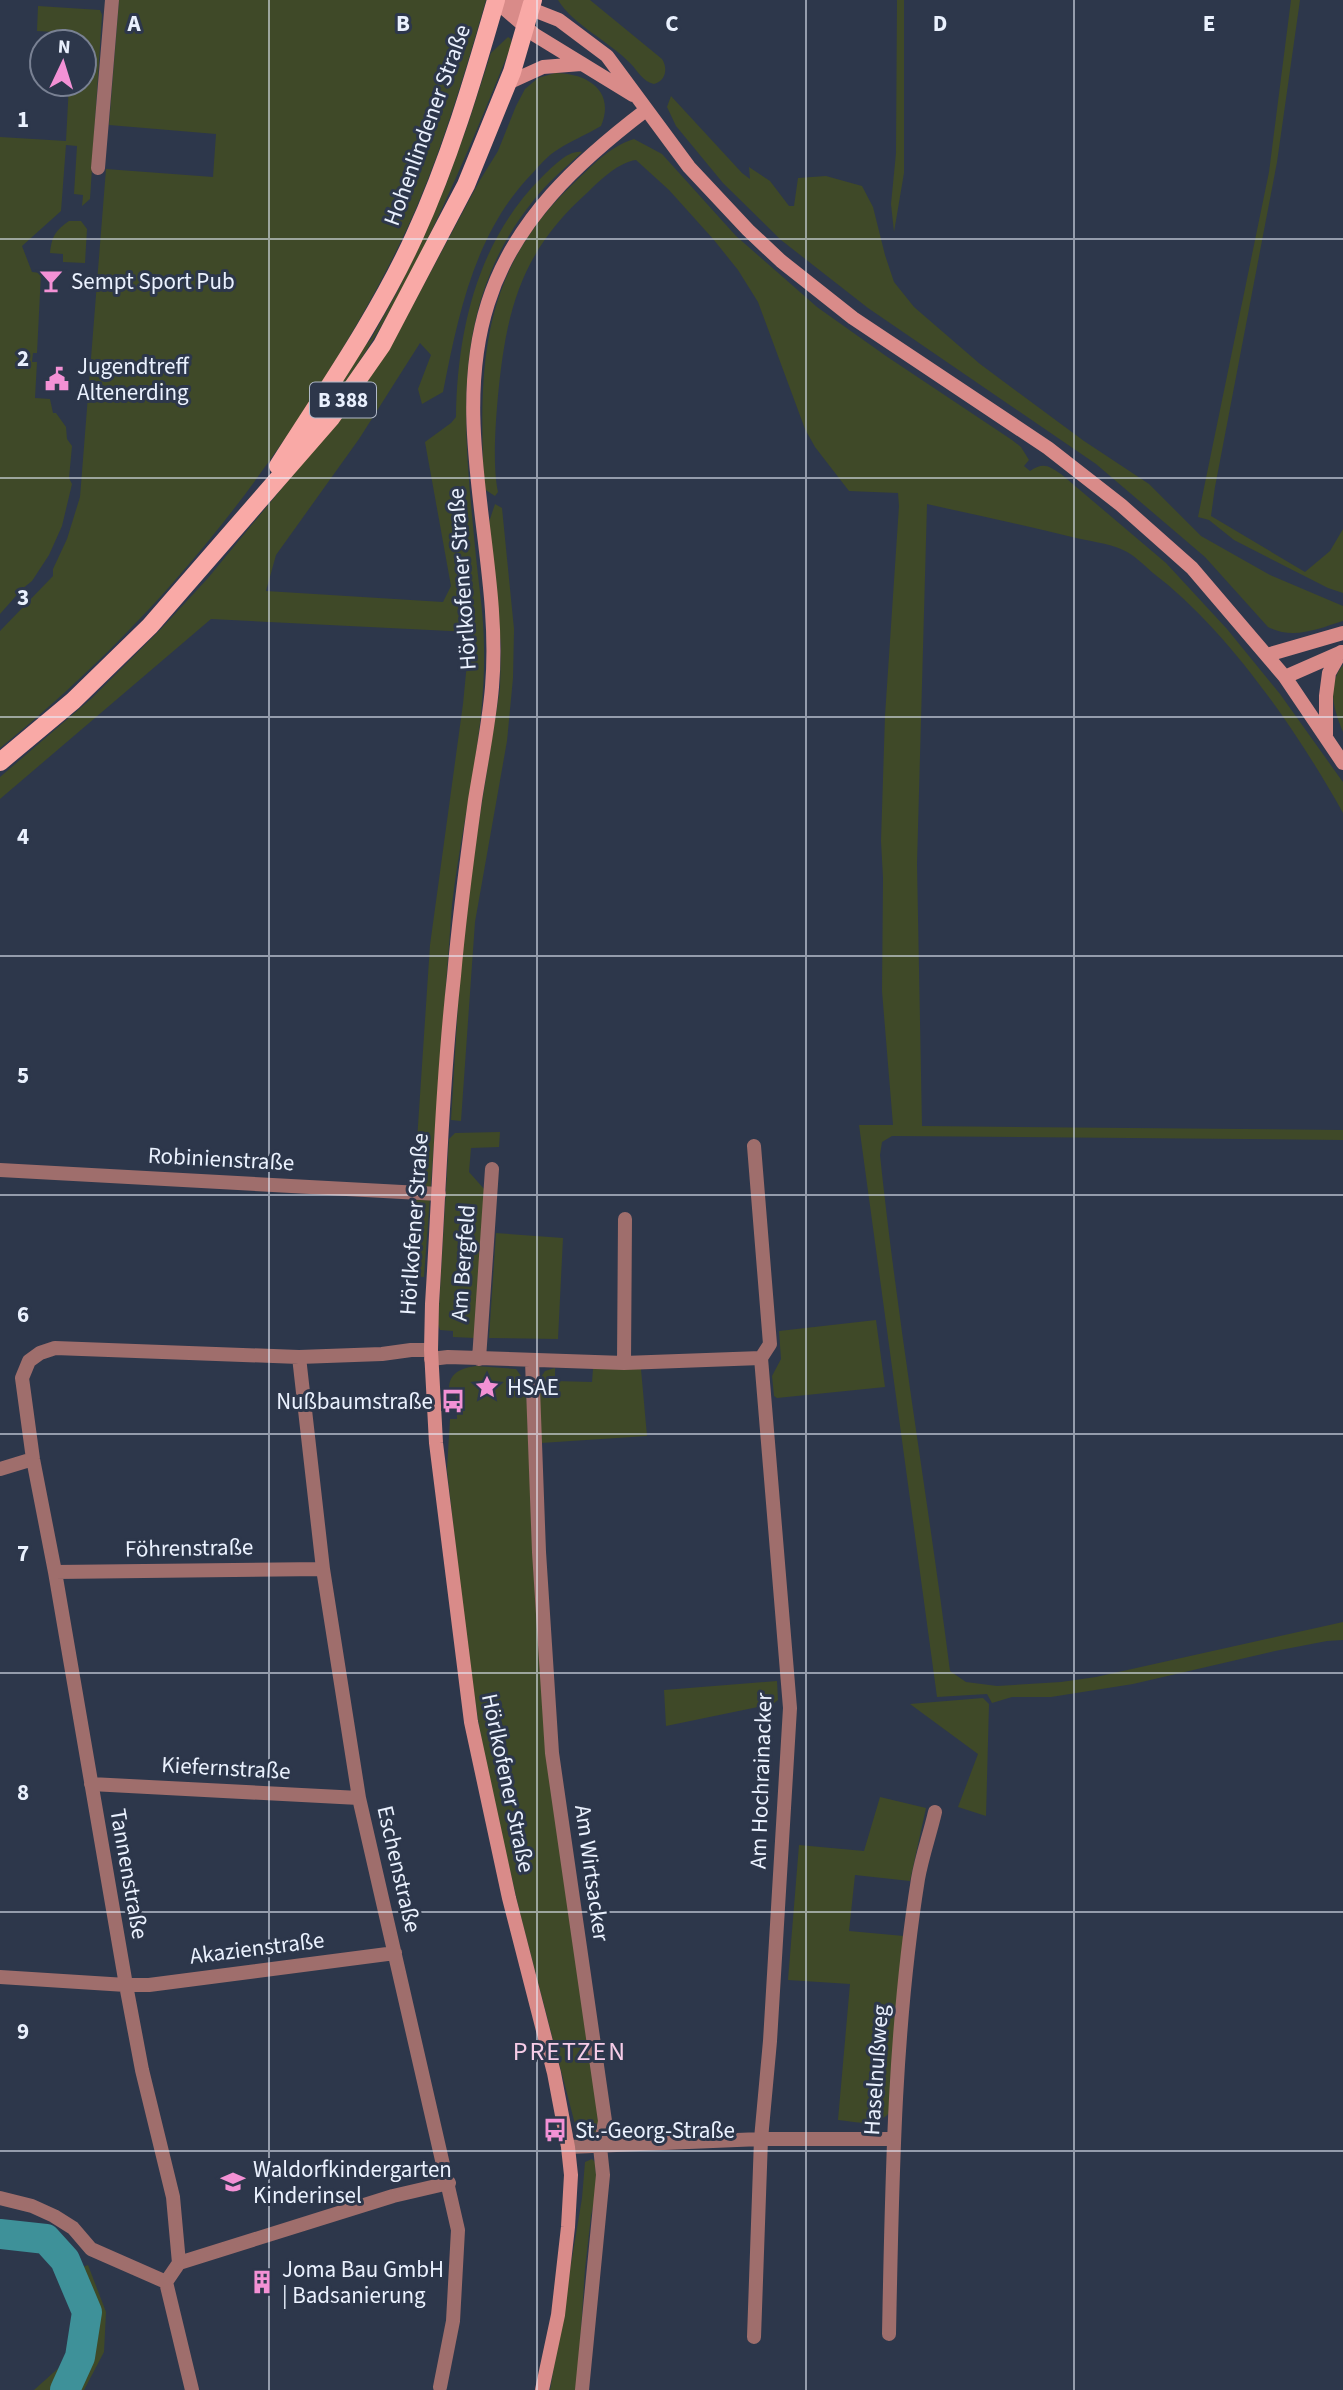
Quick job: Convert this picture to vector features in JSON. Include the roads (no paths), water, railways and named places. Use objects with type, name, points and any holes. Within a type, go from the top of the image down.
[{"type":"main road","name":"Hohenlindener Straße","points":[[246,516],[356,340],[414,237],[465,102],[496,1]]},
{"type":"main road","name":"B 388","points":[[0,762],[73,701],[150,626],[331,418],[382,345],[466,185],[508,83],[532,4]]},
{"type":"street","points":[[98,168],[112,0]]},
{"type":"street","points":[[496,1],[532,4],[559,20],[607,56],[689,167],[781,261],[853,317],[1048,448],[1121,505],[1192,568],[1285,677],[1343,763]]},
{"type":"street","points":[[496,1],[526,27],[580,64],[637,97]]},
{"type":"street","points":[[508,83],[543,67],[580,64]]},
{"type":"street","name":"Hörlkofener Straße","points":[[542,2390],[558,2315],[568,2227],[571,2175],[568,2147],[541,2021],[509,1898],[471,1722],[436,1443],[431,1354],[453,978],[469,840],[492,686],[490,609],[474,434],[475,368],[487,305],[498,276],[531,218],[569,176],[608,139],[646,110]]},
{"type":"street","points":[[1267,655],[1343,634]]},
{"type":"street","points":[[1285,677],[1342,652]]},
{"type":"street","points":[[1326,736],[1329,673],[1342,652]]},
{"type":"street","name":"Am Hochrainacker","points":[[754,1146],[771,1344],[761,1358],[790,1708],[770,2041],[761,2139],[754,2337]]},
{"type":"street","name":"Am Bergfeld","points":[[480,1359],[492,1169]]},
{"type":"street","name":"Robinienstraße","points":[[0,1170],[439,1194]]},
{"type":"street","points":[[624,1363],[625,1219]]},
{"type":"street","name":"Tannenstraße","points":[[179,2263],[173,2197],[142,2070],[126,1985],[33,1459],[22,1378],[29,1361],[40,1353],[55,1348],[299,1357]]},
{"type":"street","points":[[299,1357],[382,1354],[411,1350],[448,1357],[532,1361],[624,1363],[761,1358]]},
{"type":"street","name":"Eschenstraße","points":[[299,1357],[323,1569],[359,1798],[458,2230],[453,2321],[440,2387]]},
{"type":"street","name":"Am Wirtsacker","points":[[532,1361],[539,1552],[552,1754],[605,2121],[600,2147],[603,2175],[582,2390]]},
{"type":"street","points":[[0,1469],[33,1459]]},
{"type":"street","name":"Föhrenstraße","points":[[55,1572],[323,1569]]},
{"type":"street","name":"Kiefernstraße","points":[[90,1784],[359,1798]]},
{"type":"street","name":"Haselnußweg","points":[[889,2334],[893,2139],[907,1962],[919,1876],[936,1812]]},
{"type":"street","name":"Akazienstraße","points":[[0,1978],[149,1985],[394,1953]]},
{"type":"street","points":[[568,2147],[761,2139],[893,2139]]},
{"type":"street","points":[[192,2390],[166,2282],[179,2263],[393,2196],[449,2183]]},
{"type":"street","points":[[0,2198],[32,2206],[54,2216],[73,2228],[92,2249],[166,2282]]},
{"type":"waterway","points":[[0,2234],[46,2239],[65,2260],[87,2312],[80,2357],[65,2390]]},
{"type":"place","name":"Sempt Sport Pub","points":[[51,281]]},
{"type":"place","name":"Jugendtreff Altenerding","points":[[57,379]]},
{"type":"place","name":"HSAE","points":[[487,1387]]},
{"type":"place","name":"Nußbaumstraße","points":[[453,1401]]},
{"type":"place","name":"St.-Georg-Straße","points":[[555,2130]]},
{"type":"place","name":"Waldorfkindergarten Kinderinsel","points":[[233,2182]]},
{"type":"place","name":"Joma Bau GmbH | Badsanierung","points":[[262,2282]]},
{"type":"district","name":"PRETZEN","points":[[570,2051]]}]
